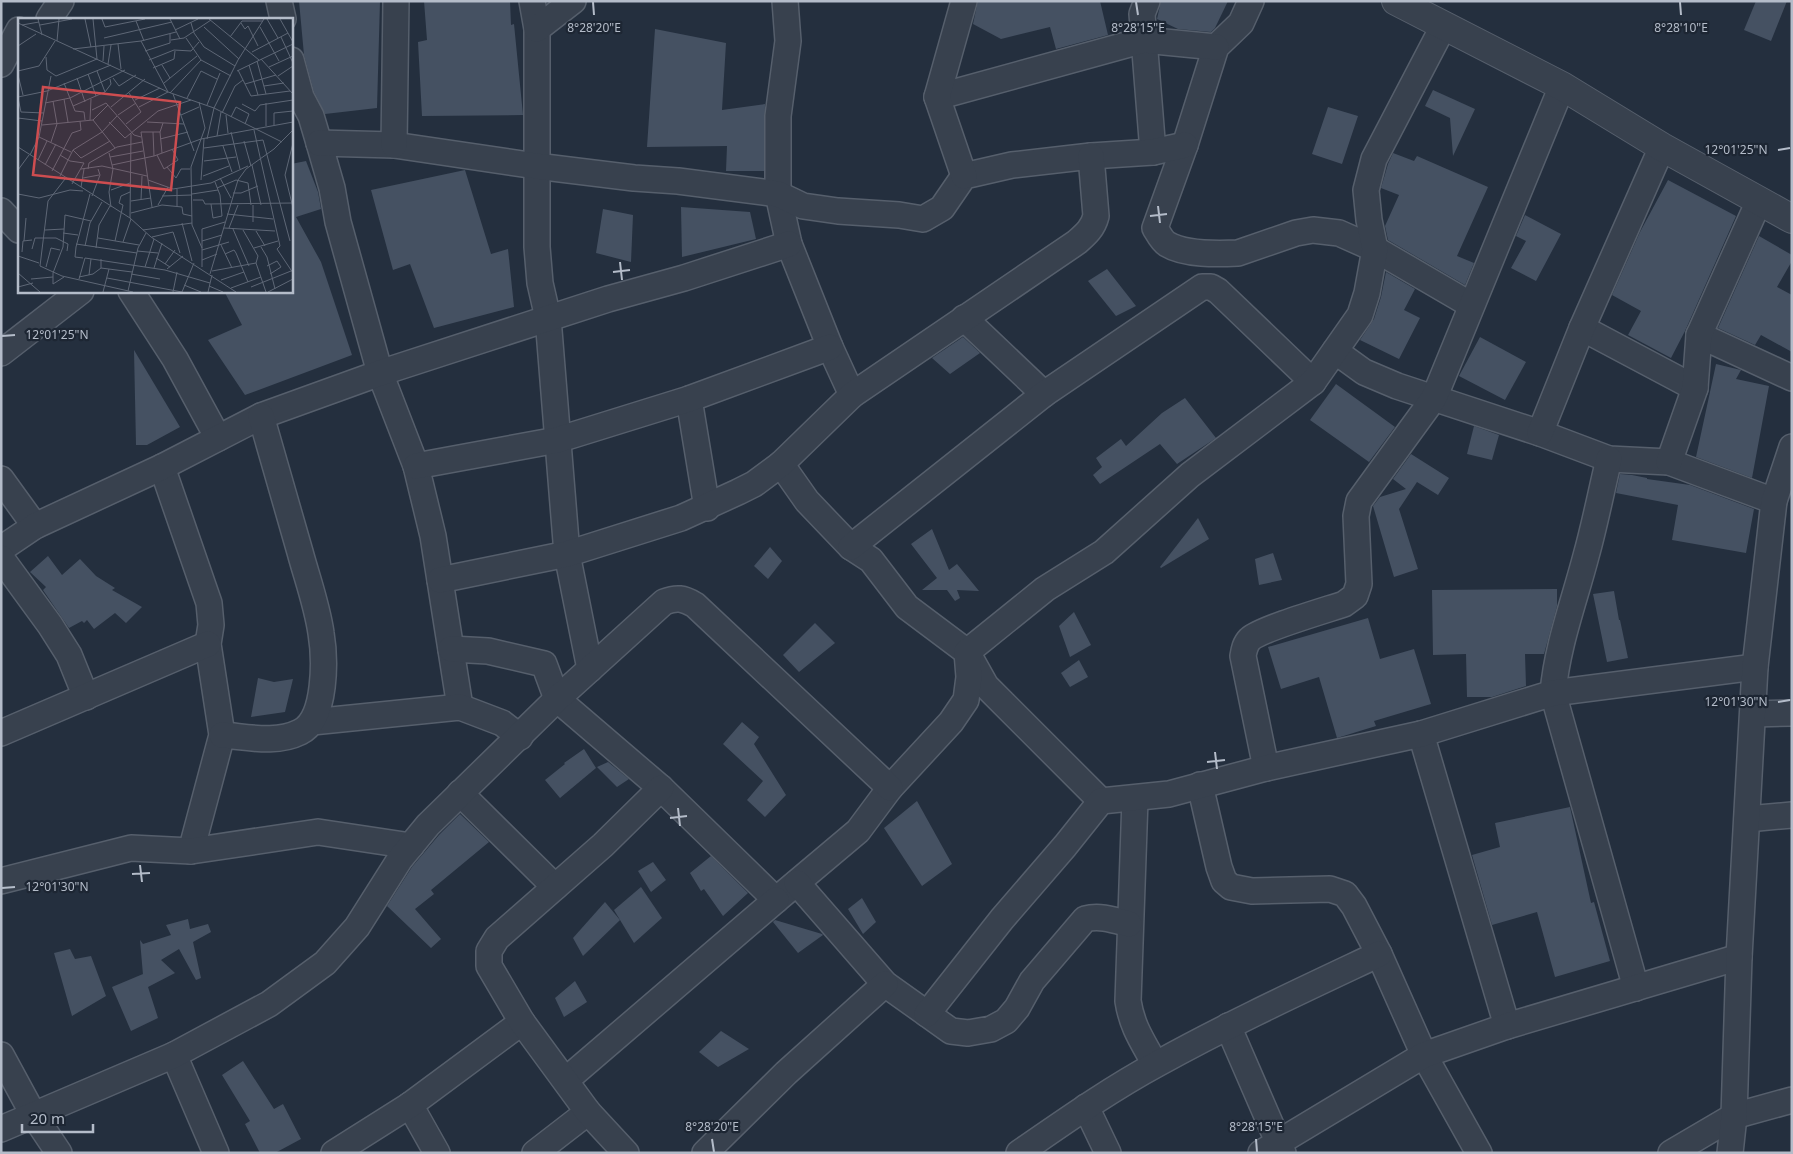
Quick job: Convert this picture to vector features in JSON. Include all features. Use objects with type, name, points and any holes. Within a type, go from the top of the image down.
[{"type":"street","points":[[50,18],[61,1]]},
{"type":"street","points":[[279,1],[283,18]]},
{"type":"street","points":[[394,145],[396,1]]},
{"type":"street","points":[[532,1],[537,29],[536,166],[537,246],[540,283],[548,318],[567,554],[590,669]]},
{"type":"street","points":[[537,29],[573,1]]},
{"type":"street","points":[[785,1],[788,41],[778,116],[778,194],[789,244],[852,395]]},
{"type":"street","points":[[964,1],[937,97],[964,176]]},
{"type":"street","points":[[1147,1],[1142,14],[1153,152]]},
{"type":"street","points":[[1251,1],[1241,23],[1216,47],[1185,145],[1155,228],[1165,243],[1182,251],[1238,253],[1314,230],[1339,233],[1375,249],[1472,304]]},
{"type":"street","points":[[1396,1],[1562,86],[1662,146],[1792,219]]},
{"type":"street","points":[[1,20],[18,26]]},
{"type":"street","points":[[967,652],[1045,589],[1104,552],[1190,475],[1312,382],[1360,315],[1367,293],[1375,249],[1369,220],[1366,190],[1374,158],[1444,25]]},
{"type":"street","points":[[1,64],[18,32]]},
{"type":"street","points":[[937,97],[1144,40],[1216,47]]},
{"type":"street","points":[[292,67],[296,97],[311,116],[320,143],[332,188],[338,222],[380,373],[416,466],[433,536],[460,707]]},
{"type":"street","points":[[1266,768],[1243,656],[1245,646],[1251,638],[1266,631],[1344,604],[1355,596],[1359,584],[1356,516],[1359,501],[1434,398],[1562,86]]},
{"type":"street","points":[[320,143],[394,145],[536,166],[778,194],[803,206],[923,219],[942,208],[964,176],[1012,165],[1091,156],[1153,152],[1185,145]]},
{"type":"street","points":[[1540,433],[1582,328],[1662,146]]},
{"type":"street","points":[[440,580],[567,554],[681,518],[707,508],[754,484],[781,464],[852,395],[1077,242],[1090,230],[1096,216],[1091,156]]},
{"type":"street","points":[[1669,462],[1695,388],[1699,335],[1759,201]]},
{"type":"street","points":[[1,211],[18,229]]},
{"type":"street","points":[[1,549],[35,526],[162,467],[261,416],[380,373],[548,318],[789,244]]},
{"type":"street","points":[[851,546],[1044,394],[1202,288],[1212,287],[1218,291],[1312,382]]},
{"type":"street","points":[[1,353],[80,292]]},
{"type":"street","points":[[132,292],[175,359],[218,438]]},
{"type":"street","points":[[964,318],[1044,394]]},
{"type":"street","points":[[1582,328],[1695,388]]},
{"type":"street","points":[[1699,335],[1792,378]]},
{"type":"street","points":[[416,466],[557,440],[689,399],[830,346]]},
{"type":"street","points":[[1335,351],[1364,372],[1397,386],[1540,433],[1609,459],[1669,462],[1774,501]]},
{"type":"street","points":[[689,399],[707,508]]},
{"type":"street","points":[[222,735],[275,740],[301,732],[312,722],[320,699],[323,671],[321,634],[314,600],[261,416]]},
{"type":"street","points":[[1730,1153],[1734,1116],[1739,957],[1755,667],[1774,501],[1792,447]]},
{"type":"street","points":[[1609,459],[1587,554],[1560,651],[1553,693],[1636,988]]},
{"type":"street","points":[[781,464],[807,501],[851,546],[871,560],[907,607],[967,652],[986,686],[1101,801]]},
{"type":"street","points":[[162,467],[209,602],[211,625],[208,644],[222,735],[191,851]]},
{"type":"street","points":[[1,479],[35,526]]},
{"type":"street","points":[[1,558],[50,625],[64,648],[86,696]]},
{"type":"street","points":[[1,1129],[174,1055],[269,1004],[326,963],[357,927],[400,859],[428,825],[558,699],[664,602],[676,598],[685,599],[695,605],[788,690],[890,788]]},
{"type":"street","points":[[1,733],[208,644]]},
{"type":"street","points":[[451,649],[488,651],[544,664],[558,699],[661,788],[776,900]]},
{"type":"street","points":[[566,1080],[858,831],[890,788],[951,722],[966,700],[969,677],[967,652]]},
{"type":"street","points":[[928,1014],[1002,920],[1101,801],[1169,794],[1266,768],[1421,734],[1553,693],[1755,667]]},
{"type":"street","points":[[312,722],[460,707],[502,723],[520,737]]},
{"type":"street","points":[[1753,714],[1792,713]]},
{"type":"street","points":[[1421,734],[1507,1026]]},
{"type":"street","points":[[1200,785],[1219,867],[1224,881],[1231,887],[1252,891],[1330,889],[1345,894],[1354,906],[1379,954],[1424,1055],[1479,1153]]},
{"type":"street","points":[[626,1153],[588,1112],[522,1022],[488,966],[488,951],[497,938],[603,845],[661,788]]},
{"type":"street","points":[[460,793],[555,887]]},
{"type":"street","points":[[1134,799],[1128,1001],[1131,1019],[1136,1032],[1155,1064]]},
{"type":"street","points":[[1747,819],[1792,815]]},
{"type":"street","points":[[1,882],[132,848],[191,851],[318,832],[411,846]]},
{"type":"street","points":[[797,882],[885,984],[951,1031],[968,1033],[991,1029],[1006,1021],[1017,1008],[1032,981],[1085,919],[1094,916],[1103,917],[1129,924]]},
{"type":"street","points":[[1019,1153],[1086,1107],[1155,1064],[1228,1026],[1379,954]]},
{"type":"street","points":[[1228,1026],[1274,1149],[1424,1055],[1507,1026],[1739,957]]},
{"type":"street","points":[[704,1153],[786,1073],[885,984]]},
{"type":"street","points":[[334,1153],[410,1105],[522,1022]]},
{"type":"street","points":[[1,1055],[33,1114],[59,1153]]},
{"type":"street","points":[[174,1055],[216,1153]]},
{"type":"street","points":[[1671,1153],[1734,1116],[1792,1100]]},
{"type":"street","points":[[410,1105],[437,1153]]},
{"type":"street","points":[[1086,1107],[1108,1153]]},
{"type":"street","points":[[535,1153],[588,1112]]},
{"type":"building","points":[[299,1],[380,1],[377,108],[325,114],[314,92],[304,55]]},
{"type":"building","points":[[424,1],[510,1],[511,25],[514,24],[523,115],[422,116],[418,42],[427,40]]},
{"type":"building","points":[[978,1],[1100,1],[1108,35],[1056,49],[1050,27],[1001,39],[973,24]]},
{"type":"building","points":[[1161,1],[1228,1],[1215,28],[1211,32],[1178,29],[1157,19]]},
{"type":"building","points":[[1756,1],[1787,1],[1771,41],[1744,30]]},
{"type":"building","points":[[655,29],[726,43],[722,110],[765,104],[764,171],[726,171],[727,146],[647,147]]},
{"type":"building","points":[[1433,90],[1475,109],[1453,156],[1450,118],[1425,106]]},
{"type":"building","points":[[1328,107],[1358,116],[1342,164],[1312,154]]},
{"type":"building","points":[[1393,153],[1414,161],[1417,156],[1488,187],[1457,256],[1474,263],[1465,285],[1388,240],[1385,226],[1399,195],[1381,188]]},
{"type":"building","points":[[306,161],[318,192],[321,209],[296,217],[321,262],[352,355],[245,395],[208,340],[242,325],[225,292],[292,292],[292,164]]},
{"type":"building","points":[[465,170],[491,254],[508,249],[514,307],[434,328],[410,264],[393,270],[371,190]]},
{"type":"building","points":[[1668,180],[1736,216],[1671,358],[1628,335],[1641,311],[1612,295],[1640,232]]},
{"type":"building","points":[[681,207],[750,212],[756,239],[682,257]]},
{"type":"building","points":[[603,209],[633,215],[631,262],[596,253]]},
{"type":"building","points":[[1525,215],[1561,234],[1536,281],[1511,268],[1526,241],[1516,236]]},
{"type":"building","points":[[1759,236],[1792,255],[1792,261],[1777,287],[1792,295],[1792,352],[1761,335],[1755,345],[1718,328]]},
{"type":"building","points":[[1107,269],[1136,306],[1116,316],[1088,281]]},
{"type":"building","points":[[1386,272],[1415,289],[1404,310],[1420,318],[1399,359],[1360,340],[1374,319]]},
{"type":"building","points":[[963,337],[980,353],[950,374],[932,358]]},
{"type":"building","points":[[1480,337],[1526,362],[1505,400],[1459,376]]},
{"type":"building","points":[[134,350],[180,427],[147,445],[136,445]]},
{"type":"building","points":[[1716,364],[1741,370],[1736,379],[1769,386],[1752,478],[1696,457]]},
{"type":"building","points":[[1336,384],[1395,427],[1369,462],[1310,420]]},
{"type":"building","points":[[1185,398],[1216,438],[1177,464],[1160,444],[1100,484],[1093,475],[1102,467],[1096,458],[1121,439],[1126,446],[1162,413]]},
{"type":"building","points":[[1474,426],[1499,435],[1492,460],[1467,454]]},
{"type":"building","points":[[1411,454],[1449,478],[1438,495],[1417,482],[1399,509],[1418,569],[1394,577],[1373,506],[1380,497],[1406,489],[1393,479]]},
{"type":"building","points":[[1620,474],[1690,485],[1754,509],[1746,553],[1672,540],[1678,505],[1616,493]]},
{"type":"building","points":[[1198,518],[1209,539],[1161,568],[1160,567]]},
{"type":"building","points":[[932,529],[949,570],[957,564],[979,591],[957,590],[960,598],[955,601],[947,590],[922,590],[937,578],[911,544]]},
{"type":"building","points":[[770,547],[782,561],[768,579],[754,566]]},
{"type":"building","points":[[1273,553],[1282,580],[1259,585],[1255,559]]},
{"type":"building","points":[[48,556],[62,575],[80,559],[96,576],[115,588],[112,590],[142,607],[126,623],[115,613],[94,629],[87,620],[84,623],[82,621],[69,628],[43,590],[46,587],[30,572]]},
{"type":"building","points":[[1557,589],[1557,606],[1544,654],[1525,654],[1526,686],[1492,697],[1467,697],[1466,654],[1433,655],[1432,590]]},
{"type":"building","points":[[1614,591],[1628,658],[1607,662],[1593,594]]},
{"type":"building","points":[[1074,612],[1091,645],[1070,657],[1059,626]]},
{"type":"building","points":[[1368,618],[1380,659],[1414,649],[1431,704],[1374,721],[1376,726],[1337,738],[1319,677],[1281,689],[1268,647]]},
{"type":"building","points":[[815,623],[835,643],[799,672],[783,655]]},
{"type":"building","points":[[1079,660],[1088,677],[1070,687],[1061,673]]},
{"type":"building","points":[[258,678],[274,682],[293,679],[285,712],[251,717]]},
{"type":"building","points":[[742,722],[759,737],[754,744],[786,795],[765,817],[747,800],[763,781],[723,744]]},
{"type":"building","points":[[584,749],[596,768],[560,798],[545,780]]},
{"type":"building","points":[[608,762],[629,779],[617,787],[597,767]]},
{"type":"building","points":[[917,801],[952,864],[922,886],[884,828]]},
{"type":"building","points":[[1570,807],[1591,903],[1594,902],[1610,961],[1555,977],[1537,912],[1492,925],[1472,855],[1500,847],[1495,823]]},
{"type":"building","points":[[460,814],[489,842],[431,890],[434,894],[415,909],[441,939],[431,948],[387,906],[412,867]]},
{"type":"building","points":[[711,856],[748,893],[723,916],[704,889],[701,891],[690,873]]},
{"type":"building","points":[[653,862],[666,880],[651,892],[638,871]]},
{"type":"building","points":[[641,887],[662,918],[634,943],[614,910]]},
{"type":"building","points":[[862,898],[876,922],[863,934],[848,909]]},
{"type":"building","points":[[605,902],[620,920],[583,956],[573,938]]},
{"type":"building","points":[[188,919],[190,929],[208,924],[211,932],[193,942],[201,978],[196,980],[179,949],[161,960],[175,973],[148,987],[158,1018],[131,1031],[112,987],[143,974],[140,940],[143,944],[171,935],[166,925]]},
{"type":"building","points":[[775,920],[823,935],[798,953],[773,922]]},
{"type":"building","points":[[70,949],[75,959],[91,956],[106,996],[72,1016],[54,953]]},
{"type":"building","points":[[575,981],[587,1002],[564,1017],[555,998]]},
{"type":"building","points":[[721,1031],[749,1049],[718,1067],[699,1052]]},
{"type":"building","points":[[243,1061],[274,1109],[283,1104],[301,1139],[275,1153],[260,1153],[245,1124],[250,1121],[222,1075]]}]
